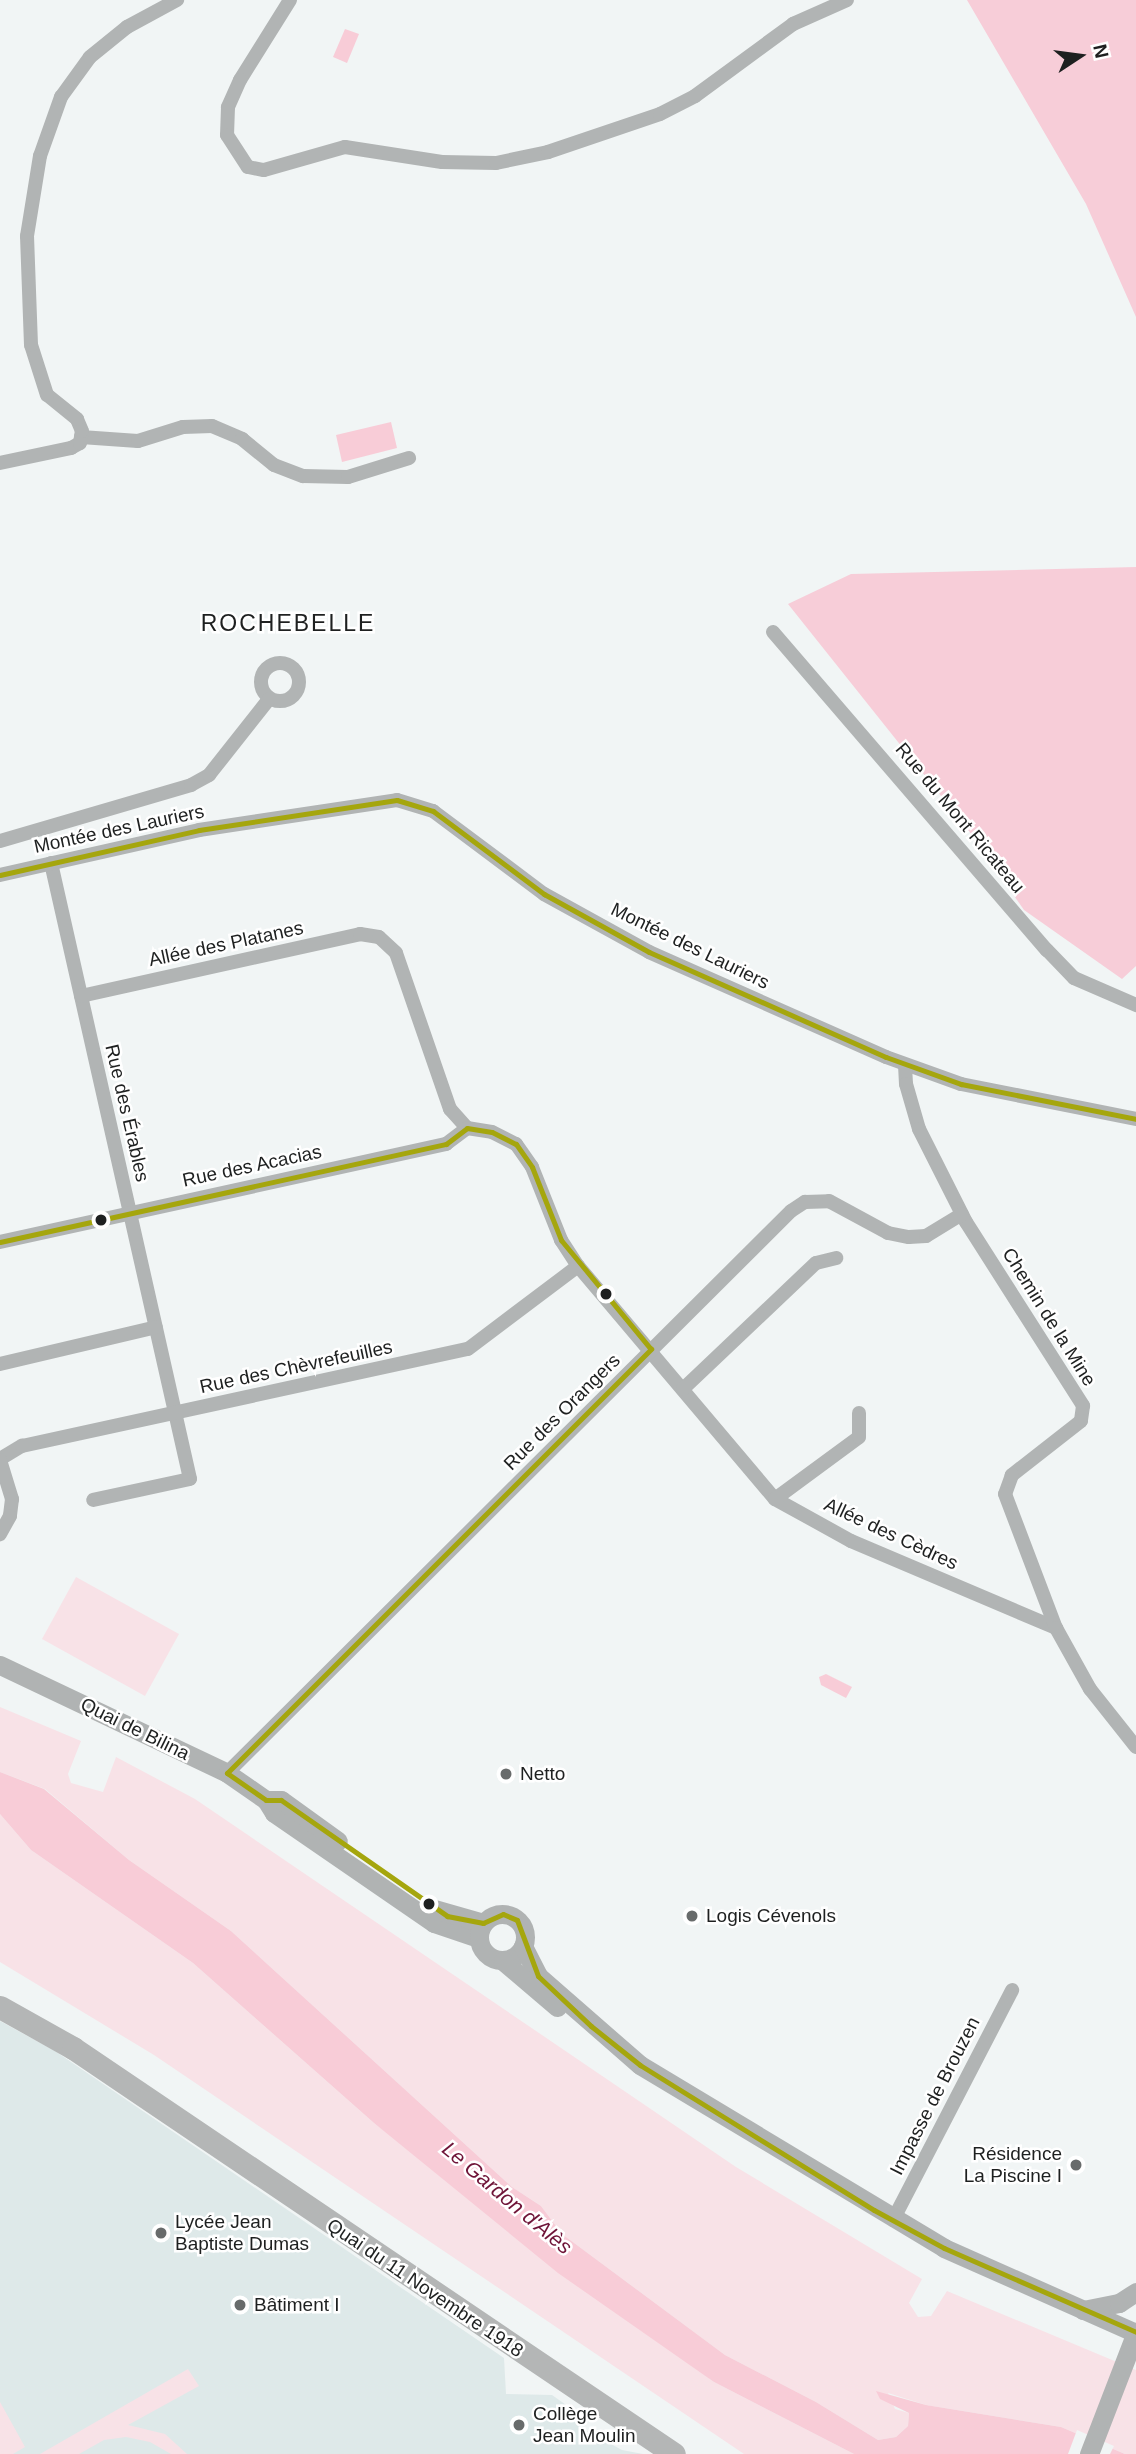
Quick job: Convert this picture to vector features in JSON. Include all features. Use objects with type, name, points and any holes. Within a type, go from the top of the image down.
[{"type":"main road","name":"Quai de Bilina","points":[[0,1665],[227,1773],[266,1800],[281,1801],[426,1904],[481,1930]]},
{"type":"main road","points":[[591,2026],[529,1988],[503,1961],[483,1952],[481,1930],[495,1915],[510,1916],[522,1926],[523,1945],[538,1976],[591,2026],[640,2065],[893,2220],[1083,2310],[1133,2339],[1089,2454]]},
{"type":"main road","points":[[503,1961],[516,1955],[523,1945]]},
{"type":"main road","name":"Quai du 11 Novembre 1918","points":[[0,2007],[73,2048],[674,2454]]},
{"type":"main road","points":[[1083,2310],[1119,2303],[1136,2292]]},
{"type":"street","points":[[81,437],[77,419],[47,395],[31,345],[27,236],[40,156],[61,97],[90,57],[127,27],[177,0]]},
{"type":"street","points":[[290,0],[240,80],[228,107],[227,135],[248,167],[264,170],[345,147],[442,162],[496,163],[548,152],[660,114],[695,96],[793,24],[847,0]]},
{"type":"street","points":[[81,437],[138,442],[183,427],[212,425],[242,439],[274,465],[303,476],[348,477],[409,458]]},
{"type":"street","points":[[0,463],[71,448],[81,437]]},
{"type":"street","name":"Rue du Mont Ricateau","points":[[773,632],[1074,978],[1136,1006]]},
{"type":"street","points":[[0,841],[191,785],[209,775],[269,699]]},
{"type":"street","name":"Montée des Lauriers","points":[[0,874],[199,830],[397,800],[433,811],[544,894],[649,952],[905,1065],[961,1084],[1136,1119]]},
{"type":"street","name":"Rue des Érables","points":[[51,863],[190,1479],[93,1500]]},
{"type":"street","name":"Allée des Platanes","points":[[81,996],[360,934],[379,937],[396,953],[450,1109],[467,1128]]},
{"type":"street","name":"Chemin de la Mine","points":[[905,1065],[905,1084],[919,1129],[962,1214],[1083,1406],[1081,1421],[1012,1475],[1005,1494],[1056,1628],[1090,1689],[1136,1747]]},
{"type":"street","name":"Rue des Acacias","points":[[0,1242],[446,1144],[467,1128]]},
{"type":"street","name":"Allée des Cèdres","points":[[467,1128],[492,1132],[516,1144],[532,1167],[561,1240],[578,1266],[651,1349],[775,1499],[851,1541],[1056,1628]]},
{"type":"street","name":"Rue des Orangers","points":[[227,1773],[651,1349],[805,1202],[829,1201],[888,1233],[909,1237],[926,1236],[962,1214]]},
{"type":"street","points":[[683,1389],[816,1263],[836,1258]]},
{"type":"street","name":"Rue des Chèvrefeuilles","points":[[0,1534],[10,1517],[12,1499],[0,1459],[22,1447],[468,1349],[578,1266]]},
{"type":"street","points":[[0,1364],[156,1327]]},
{"type":"street","points":[[775,1499],[859,1437],[859,1413]]},
{"type":"street","name":"Impasse de Brouzen","points":[[893,2220],[1012,1990]]},
{"type":"shaded area","points":[[967,0],[1136,0],[1136,317],[1086,204]]},
{"type":"shaded area","points":[[1136,567],[1136,966],[1122,979],[1024,910],[969,831],[788,604],[851,574]]},
{"type":"shaded area","points":[[76,1577],[179,1634],[145,1696],[42,1639]]},
{"type":"shaded area","points":[[0,1707],[81,1741],[68,1774],[71,1783],[103,1792],[116,1757],[195,1799],[736,2167],[922,2279],[909,2303],[918,2317],[931,2316],[947,2291],[1136,2370],[1136,2454],[1125,2454],[1061,2427],[926,2405],[888,2393],[895,2409],[909,2413],[908,2426],[896,2437],[878,2440],[816,2402],[725,2355],[562,2234],[541,2206],[512,2187],[231,1931],[129,1860],[45,1789],[0,1772]]},
{"type":"shaded area","points":[[0,1814],[31,1850],[193,1963],[374,2123],[714,2382],[854,2454],[744,2454],[154,2055],[0,1962]]},
{"type":"shaded area","name":"Lycée Jean Baptiste Dumas","points":[[0,2021],[55,2051],[504,2358],[506,2394],[552,2395],[589,2421],[583,2429],[622,2450],[643,2454],[0,2454]]},
{"type":"shaded area","points":[[188,2369],[199,2386],[128,2425],[165,2434],[187,2454],[171,2454],[150,2442],[126,2437],[104,2440],[79,2454],[40,2454]]},
{"type":"shaded area","points":[[0,2402],[25,2447],[13,2454],[0,2454]]},
{"type":"water","points":[[345,29],[359,34],[347,63],[333,57]]},
{"type":"water","points":[[391,422],[397,448],[342,462],[336,435]]},
{"type":"water","points":[[826,1674],[852,1687],[846,1698],[821,1685],[819,1677]]},
{"type":"water","name":"Le Gardon d'Alès","points":[[0,1772],[44,1789],[129,1860],[231,1931],[512,2187],[541,2206],[562,2234],[725,2355],[816,2402],[878,2440],[896,2437],[908,2426],[909,2413],[880,2399],[876,2391],[926,2405],[1061,2427],[1125,2454],[854,2454],[714,2382],[558,2273],[374,2123],[193,1963],[31,1850],[0,1814]]},
{"type":"pier","points":[[1077,2430],[1114,2446],[1110,2454],[1068,2454]]},
{"type":"transit line","points":[[0,875],[199,830],[397,800],[433,811],[544,894],[649,952],[886,1057],[961,1084],[1136,1119]]},
{"type":"transit line","points":[[467,1128],[492,1132],[516,1144],[532,1167],[561,1240],[651,1349]]},
{"type":"transit line","points":[[0,1242],[446,1144],[467,1128]]},
{"type":"transit line","points":[[227,1773],[651,1349]]},
{"type":"transit line","points":[[227,1773],[266,1800],[281,1800],[447,1916],[483,1923],[503,1914],[517,1920],[538,1976],[591,2026],[640,2065],[874,2210],[944,2248],[1136,2332]]},
{"type":"place","name":"Netto","points":[[506,1774]]},
{"type":"place","name":"Logis Cévenols","points":[[692,1916]]},
{"type":"place","name":"Résidence La Piscine I","points":[[1076,2165]]},
{"type":"place","name":"Lycée Jean Baptiste Dumas","points":[[161,2233]]},
{"type":"place","name":"Bâtiment I","points":[[240,2305]]},
{"type":"place","name":"Collège Jean Moulin","points":[[519,2425]]},
{"type":"district","name":"ROCHEBELLE","points":[[288,623]]}]
